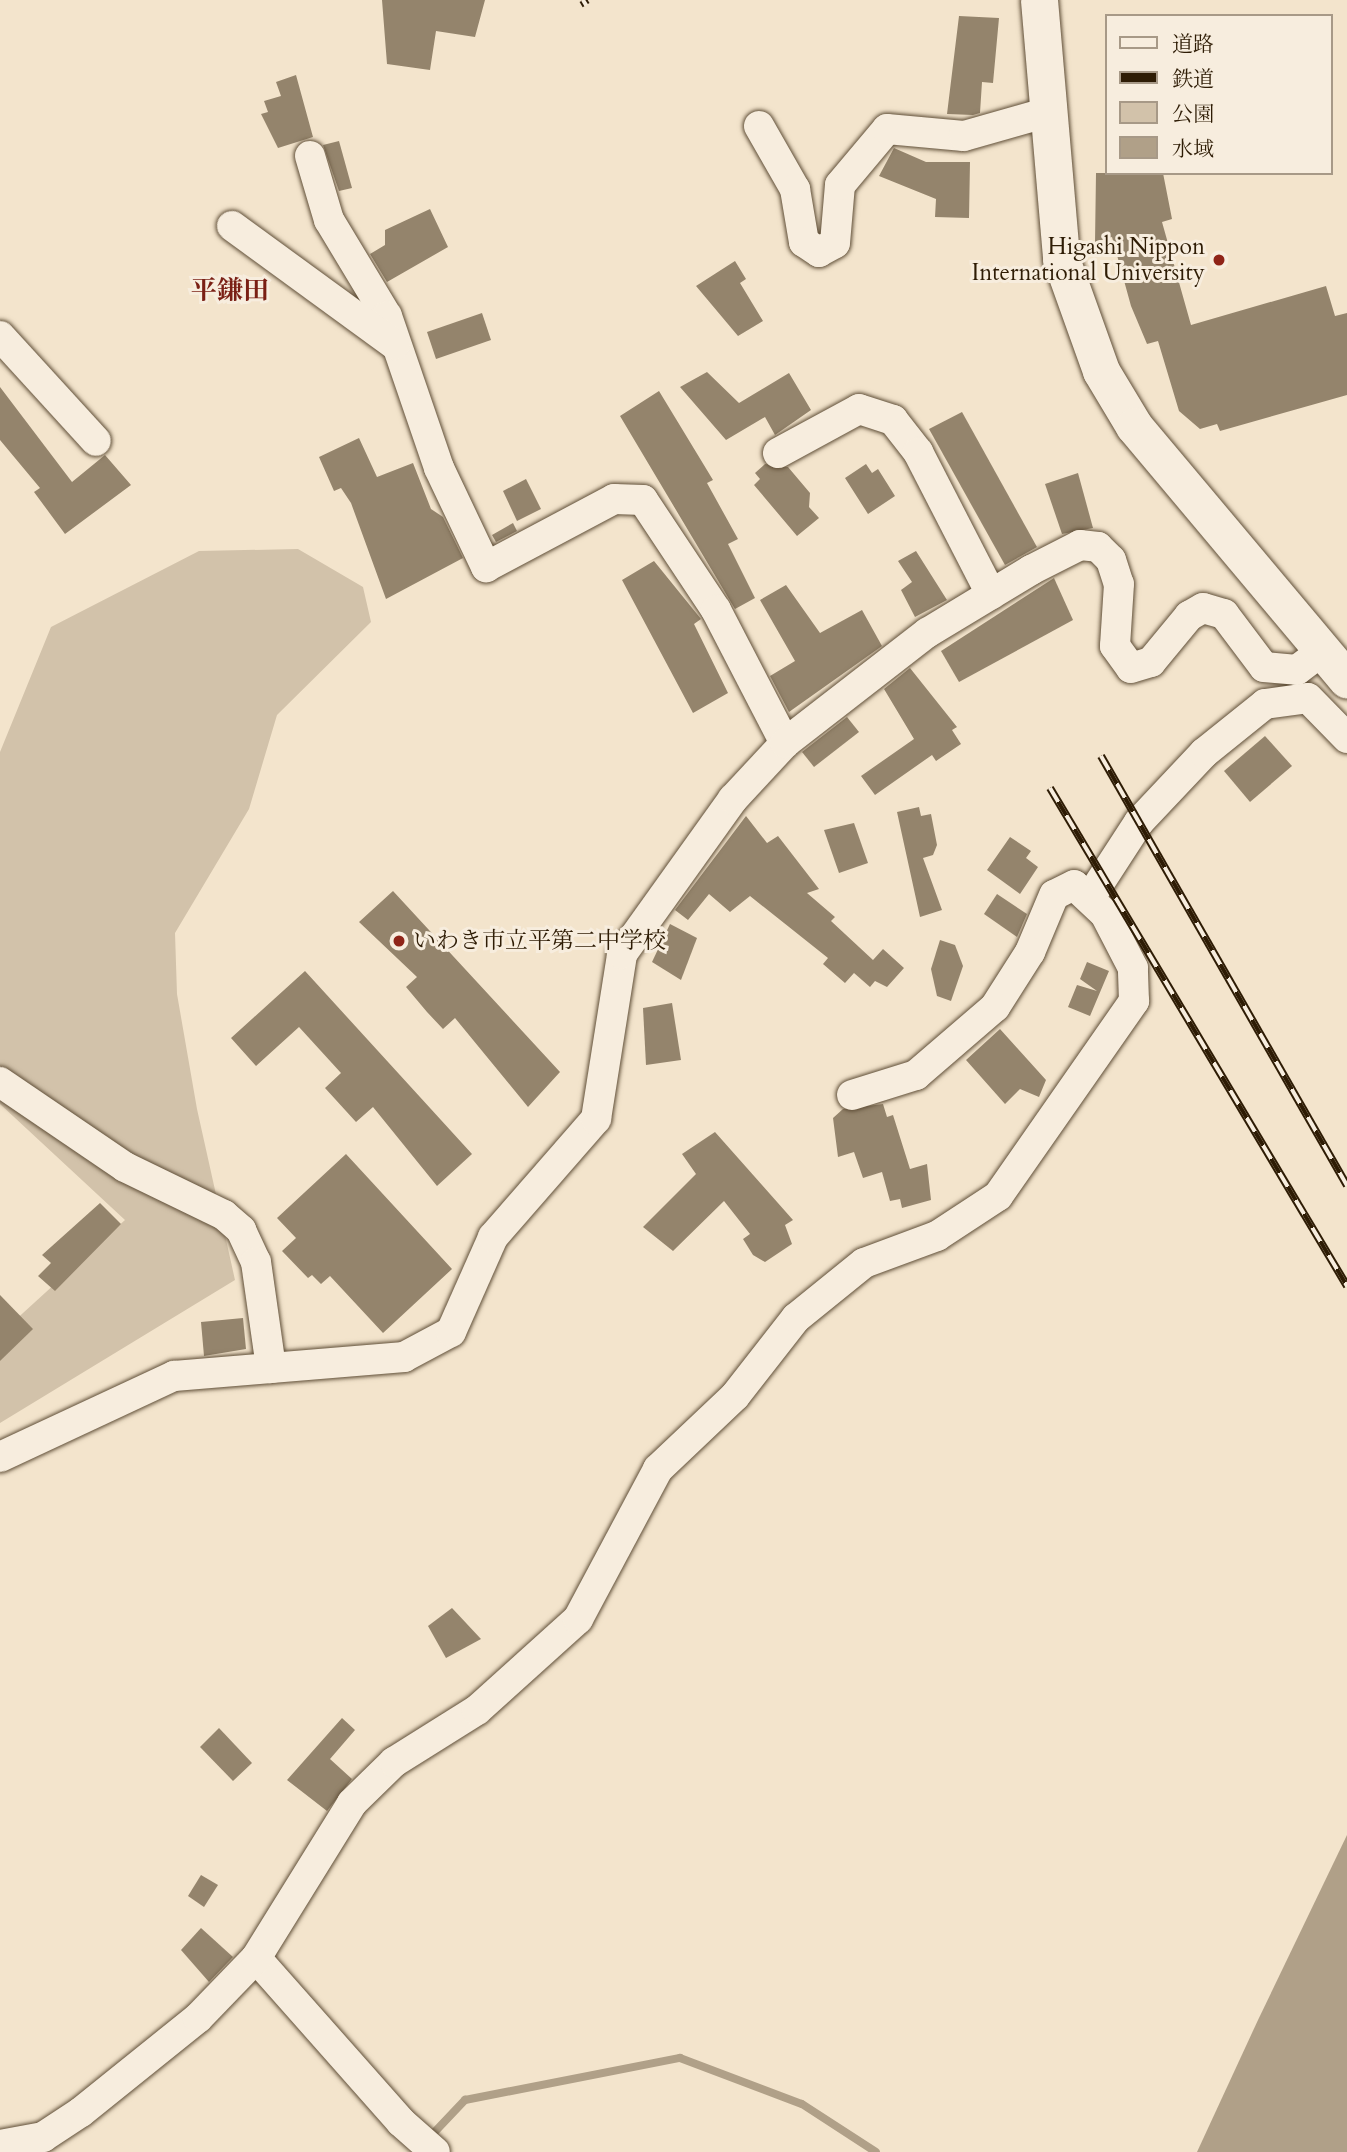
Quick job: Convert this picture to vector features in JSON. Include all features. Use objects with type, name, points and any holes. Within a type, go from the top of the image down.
[{"type":"street","points":[[1040,0],[1061,259],[1101,371],[1134,426],[1347,680]]},
{"type":"street","points":[[759,126],[795,189],[804,242],[819,252],[835,243],[840,185],[887,129],[964,136],[1048,112]]},
{"type":"street","points":[[310,156],[329,220],[372,282],[439,468],[486,567],[614,499],[643,500],[716,610],[785,743]]},
{"type":"street","points":[[232,226],[395,345]]},
{"type":"street","points":[[0,336],[96,441]]},
{"type":"street","points":[[778,453],[859,409],[893,420],[918,452],[992,594]]},
{"type":"street","points":[[0,1457],[174,1376],[404,1357],[451,1332],[493,1237],[596,1119],[622,954],[733,799],[785,743],[928,633],[1080,545],[1098,547],[1111,560],[1119,584],[1115,646],[1131,668],[1151,662],[1189,616],[1203,608],[1224,614],[1264,667],[1297,670],[1322,651]]},
{"type":"street","points":[[1091,896],[1139,822],[1204,753],[1265,704],[1308,698],[1347,738]]},
{"type":"street","points":[[0,2145],[43,2137],[81,2112],[198,2018],[256,1958],[352,1802],[394,1762],[477,1710],[578,1619],[659,1469],[735,1396],[796,1318],[864,1263],[967,1221],[1012,1180],[1134,1001],[1133,968],[1091,896],[1074,885],[1054,895],[1030,952],[995,1007],[915,1075],[852,1095]]},
{"type":"street","points":[[0,1083],[125,1167],[224,1215],[242,1230],[256,1262],[271,1368]]},
{"type":"street","points":[[256,1958],[418,2145]]},
{"type":"green space","points":[[298,549],[363,587],[371,622],[277,715],[249,809],[175,933],[177,994],[197,1109],[235,1280],[0,1423],[0,1334],[125,1220],[0,1104],[0,752],[51,627],[199,551]]},
{"type":"water","points":[[1347,1835],[1347,2152],[1197,2152],[1258,2020]]},
{"type":"building","points":[[382,0],[485,0],[475,37],[436,31],[430,70],[387,64]]},
{"type":"building","points":[[959,16],[999,18],[993,83],[982,82],[980,113],[973,115],[947,114]]},
{"type":"building","points":[[296,75],[313,137],[278,148],[261,114],[268,112],[264,101],[281,96],[276,82]]},
{"type":"building","points":[[339,141],[352,188],[339,191],[323,145]]},
{"type":"building","points":[[894,148],[926,162],[970,162],[969,218],[935,217],[936,199],[879,176]]},
{"type":"building","points":[[1096,173],[1163,175],[1172,219],[1162,222],[1191,325],[1326,286],[1335,316],[1347,313],[1347,395],[1220,431],[1217,424],[1200,429],[1179,411],[1158,341],[1147,344],[1131,306],[1112,237],[1095,242]]},
{"type":"building","points":[[430,209],[448,247],[387,282],[370,254],[385,245],[385,230]]},
{"type":"building","points":[[735,261],[746,279],[740,283],[763,321],[738,336],[696,286]]},
{"type":"building","points":[[482,313],[491,340],[436,359],[427,332]]},
{"type":"building","points":[[707,372],[739,403],[789,373],[811,410],[775,435],[765,417],[726,440],[680,387]]},
{"type":"building","points":[[0,387],[72,482],[105,455],[131,485],[65,534],[34,492],[40,488],[0,440]]},
{"type":"building","points":[[659,391],[713,480],[707,483],[738,539],[728,544],[755,598],[735,609],[620,416]]},
{"type":"building","points":[[962,412],[1037,547],[1005,565],[929,429]]},
{"type":"building","points":[[359,438],[377,477],[413,463],[431,509],[443,517],[463,558],[386,599],[351,503],[341,488],[334,491],[319,457]]},
{"type":"building","points":[[765,464],[788,467],[810,493],[809,507],[819,518],[797,536],[754,485],[760,479],[755,473]]},
{"type":"building","points":[[866,464],[872,473],[878,469],[895,496],[868,514],[845,478]]},
{"type":"building","points":[[1078,473],[1093,528],[1062,534],[1045,484]]},
{"type":"building","points":[[526,479],[541,509],[517,521],[503,491]]},
{"type":"building","points":[[513,523],[517,531],[496,542],[492,535]]},
{"type":"building","points":[[916,551],[947,600],[915,617],[901,590],[912,582],[898,561]]},
{"type":"building","points":[[654,561],[701,619],[694,624],[728,693],[693,713],[622,580]]},
{"type":"building","points":[[1054,578],[1073,620],[959,682],[941,651]]},
{"type":"building","points":[[786,585],[820,633],[862,610],[882,646],[789,712],[770,676],[795,661],[760,600]]},
{"type":"building","points":[[910,668],[957,727],[952,730],[961,744],[936,761],[932,755],[875,795],[861,776],[914,739],[884,689]]},
{"type":"building","points":[[847,717],[859,732],[814,767],[802,752]]},
{"type":"building","points":[[1265,736],[1292,766],[1250,802],[1224,771]]},
{"type":"building","points":[[919,807],[921,816],[931,814],[937,845],[933,855],[923,858],[942,910],[920,917],[897,812]]},
{"type":"building","points":[[746,816],[767,843],[778,836],[819,889],[807,893],[835,917],[831,921],[873,960],[883,949],[904,968],[887,987],[875,981],[870,987],[854,973],[845,983],[823,964],[828,958],[750,896],[730,912],[709,894],[688,920],[675,910]]},
{"type":"building","points":[[854,823],[868,863],[839,873],[824,830]]},
{"type":"building","points":[[1010,837],[1031,851],[1026,858],[1038,867],[1020,894],[987,870]]},
{"type":"building","points":[[393,891],[560,1072],[528,1107],[455,1018],[443,1029],[427,1012],[406,987],[417,977],[359,922]]},
{"type":"building","points":[[997,894],[1027,914],[1017,937],[984,914]]},
{"type":"building","points":[[670,924],[697,938],[681,980],[652,962]]},
{"type":"building","points":[[940,940],[955,945],[963,966],[951,1001],[937,996],[931,969]]},
{"type":"building","points":[[1087,962],[1109,971],[1090,1016],[1068,1007],[1077,985],[1097,991],[1080,979]]},
{"type":"building","points":[[305,971],[472,1154],[437,1186],[373,1107],[356,1122],[325,1088],[341,1073],[299,1027],[256,1066],[231,1038]]},
{"type":"building","points":[[672,1003],[681,1060],[646,1065],[643,1008]]},
{"type":"building","points":[[1000,1029],[1046,1080],[1039,1097],[1020,1089],[1005,1104],[966,1060]]},
{"type":"building","points":[[883,1104],[887,1117],[893,1115],[910,1169],[927,1164],[931,1200],[902,1208],[900,1199],[890,1201],[882,1172],[863,1178],[854,1152],[838,1157],[833,1118],[843,1109]]},
{"type":"building","points":[[715,1132],[793,1220],[785,1225],[792,1244],[765,1262],[753,1255],[743,1239],[750,1234],[724,1201],[673,1251],[643,1227],[696,1174],[682,1154]]},
{"type":"building","points":[[346,1154],[452,1269],[383,1333],[330,1276],[321,1284],[312,1275],[308,1278],[282,1251],[296,1238],[277,1218]]},
{"type":"building","points":[[100,1203],[121,1224],[55,1291],[38,1276],[51,1263],[42,1255]]},
{"type":"building","points":[[0,1295],[33,1329],[0,1361]]},
{"type":"building","points":[[243,1318],[246,1349],[204,1356],[201,1322]]},
{"type":"building","points":[[452,1608],[481,1639],[446,1658],[428,1626]]},
{"type":"building","points":[[342,1718],[355,1730],[330,1759],[352,1779],[327,1811],[287,1780]]},
{"type":"building","points":[[219,1728],[252,1763],[233,1781],[200,1747]]},
{"type":"building","points":[[201,1875],[218,1885],[204,1907],[188,1896]]},
{"type":"building","points":[[201,1928],[233,1957],[209,1982],[181,1950]]},
{"type":"waterway","points":[[428,2139],[465,2100],[680,2058],[802,2104],[876,2152]]},
{"type":"railway","points":[[583,0],[586,5]]},
{"type":"railway","points":[[1101,756],[1347,1185]]},
{"type":"railway","points":[[1050,788],[1347,1286]]},
{"type":"place","name":"Higashi Nippon International University","points":[[1219,260]]},
{"type":"place","name":"いわき市立平第二中学校","points":[[399,941]]},
{"type":"district","name":"平鎌田","points":[[230,291]]}]
